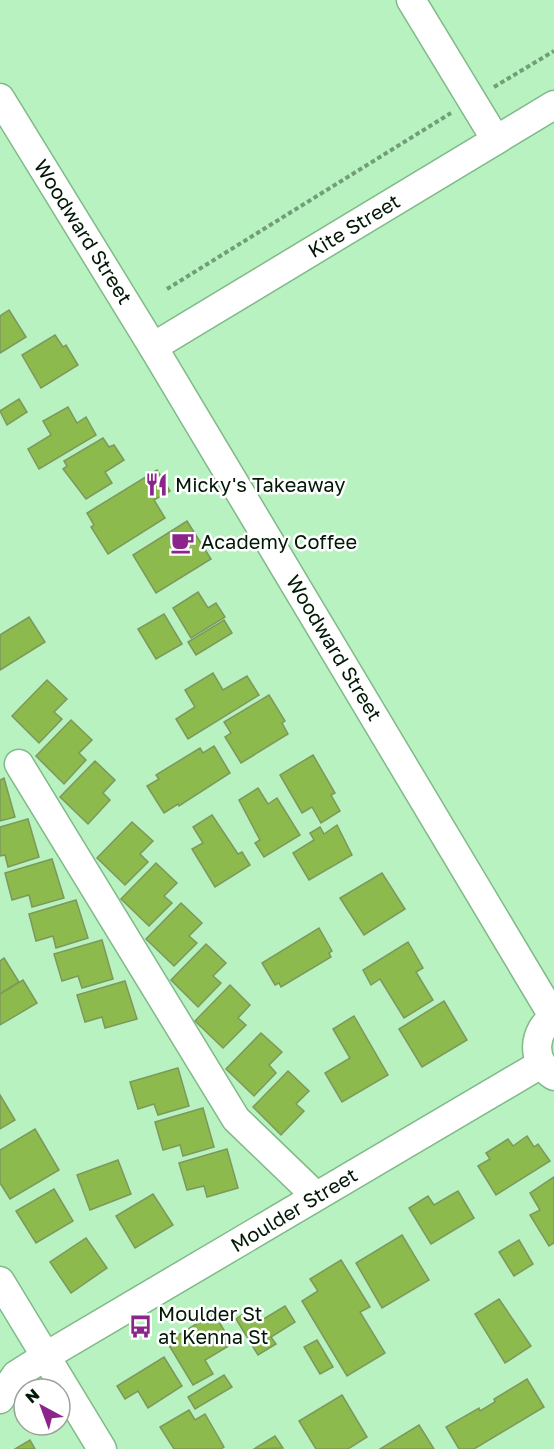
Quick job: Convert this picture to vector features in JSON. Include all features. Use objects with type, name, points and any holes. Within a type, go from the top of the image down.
[{"type":"street","points":[[411,0],[496,140]]},
{"type":"street","name":"Woodward Street","points":[[0,98],[153,346],[554,1016]]},
{"type":"street","name":"Kite Street","points":[[153,346],[554,105]]},
{"type":"street","points":[[19,764],[236,1119],[316,1196]]},
{"type":"street","points":[[548,1070],[536,1044],[545,1023],[554,1016]]},
{"type":"street","name":"Moulder Street","points":[[0,1399],[16,1375],[46,1356],[316,1196],[548,1070]]},
{"type":"street","points":[[0,1281],[102,1449]]},
{"type":"path","points":[[494,87],[554,51]]},
{"type":"path","points":[[166,289],[451,113]]},
{"type":"building","points":[[9,310],[26,337],[0,353],[0,316]]},
{"type":"building","points":[[55,335],[63,347],[66,345],[78,365],[41,388],[22,355]]},
{"type":"building","points":[[19,399],[27,412],[7,425],[0,411]]},
{"type":"building","points":[[68,407],[77,423],[86,417],[96,435],[39,469],[28,449],[51,435],[43,421]]},
{"type":"building","points":[[103,438],[109,447],[114,445],[124,460],[105,472],[112,483],[86,499],[63,469],[67,466],[64,461]]},
{"type":"building","points":[[157,470],[170,491],[154,500],[165,518],[108,554],[91,527],[94,525],[87,513]]},
{"type":"building","points":[[187,521],[211,559],[156,593],[133,555]]},
{"type":"building","points":[[198,592],[208,608],[216,603],[225,617],[191,638],[173,608]]},
{"type":"building","points":[[164,614],[182,644],[156,659],[138,629]]},
{"type":"building","points":[[29,617],[45,642],[0,670],[0,635]]},
{"type":"building","points":[[224,620],[232,633],[196,655],[188,642]]},
{"type":"building","points":[[213,673],[223,690],[247,676],[259,695],[188,739],[176,719],[195,707],[185,690]]},
{"type":"building","points":[[47,680],[67,699],[54,712],[62,719],[39,743],[12,716]]},
{"type":"building","points":[[269,695],[285,721],[282,723],[288,734],[241,763],[225,737],[231,733],[224,722]]},
{"type":"building","points":[[71,720],[92,740],[79,753],[86,760],[64,784],[36,756]]},
{"type":"building","points":[[214,746],[230,773],[164,813],[147,786],[159,779],[156,775],[200,748],[203,753]]},
{"type":"building","points":[[313,755],[335,793],[331,795],[340,811],[321,823],[312,807],[302,813],[280,775]]},
{"type":"building","points":[[95,761],[115,780],[103,793],[110,800],[88,824],[60,797]]},
{"type":"building","points":[[4,778],[15,817],[0,821],[0,780]]},
{"type":"building","points":[[258,788],[268,804],[277,798],[300,835],[264,857],[255,843],[260,840],[239,800]]},
{"type":"building","points":[[212,815],[238,854],[242,852],[250,865],[215,887],[192,849],[203,843],[193,827]]},
{"type":"building","points":[[28,819],[39,857],[8,867],[5,855],[0,856],[0,827]]},
{"type":"building","points":[[132,822],[153,841],[140,854],[148,862],[125,885],[97,858]]},
{"type":"building","points":[[337,825],[352,855],[309,880],[293,853],[314,840],[310,833],[320,827],[324,834]]},
{"type":"building","points":[[52,859],[64,898],[32,907],[29,895],[12,900],[5,873]]},
{"type":"building","points":[[156,863],[177,883],[164,896],[172,903],[149,926],[121,899]]},
{"type":"building","points":[[382,873],[405,909],[364,935],[340,898]]},
{"type":"building","points":[[76,900],[88,938],[56,948],[53,936],[36,941],[29,914]]},
{"type":"building","points":[[181,903],[202,923],[189,936],[197,943],[174,966],[146,939]]},
{"type":"building","points":[[319,928],[332,951],[329,953],[331,957],[281,987],[279,983],[275,985],[262,963]]},
{"type":"building","points":[[102,940],[113,979],[82,988],[78,976],[62,981],[54,954]]},
{"type":"building","points":[[408,942],[423,968],[416,972],[433,1000],[404,1018],[380,979],[371,985],[363,970]]},
{"type":"building","points":[[206,944],[226,963],[213,976],[221,983],[198,1007],[171,980]]},
{"type":"building","points":[[4,958],[19,982],[0,994],[0,961]]},
{"type":"building","points":[[23,980],[37,1003],[0,1025],[0,994]]},
{"type":"building","points":[[125,981],[137,1019],[105,1028],[102,1017],[85,1022],[77,995]]},
{"type":"building","points":[[230,985],[250,1005],[238,1018],[246,1025],[223,1048],[195,1021]]},
{"type":"building","points":[[444,1001],[467,1040],[422,1067],[399,1029]]},
{"type":"building","points":[[354,1016],[388,1075],[342,1102],[325,1073],[350,1058],[333,1029]]},
{"type":"building","points":[[261,1033],[282,1052],[269,1065],[276,1073],[254,1096],[226,1069]]},
{"type":"building","points":[[178,1068],[189,1106],[158,1115],[154,1104],[138,1109],[130,1082]]},
{"type":"building","points":[[288,1071],[309,1091],[296,1104],[304,1111],[281,1135],[253,1107]]},
{"type":"building","points":[[0,1095],[15,1120],[0,1129]]},
{"type":"building","points":[[203,1108],[214,1147],[183,1156],[180,1145],[163,1150],[155,1122]]},
{"type":"building","points":[[35,1129],[59,1170],[10,1199],[0,1183],[0,1150]]},
{"type":"building","points":[[527,1136],[534,1147],[538,1144],[550,1161],[496,1195],[478,1166],[490,1159],[486,1153],[508,1139],[513,1146]]},
{"type":"building","points":[[227,1149],[238,1188],[207,1197],[204,1186],[187,1190],[179,1163]]},
{"type":"building","points":[[118,1160],[131,1194],[90,1210],[77,1175]]},
{"type":"building","points":[[554,1177],[554,1243],[549,1246],[530,1215],[540,1210],[530,1193]]},
{"type":"building","points":[[54,1189],[73,1221],[36,1243],[16,1211]]},
{"type":"building","points":[[458,1191],[474,1218],[431,1244],[409,1208],[428,1196],[434,1205]]},
{"type":"building","points":[[153,1194],[173,1225],[135,1248],[116,1216]]},
{"type":"building","points":[[402,1235],[429,1280],[382,1308],[356,1263]]},
{"type":"building","points":[[86,1238],[107,1268],[71,1293],[50,1262]]},
{"type":"building","points":[[519,1240],[533,1264],[514,1276],[499,1252]]},
{"type":"building","points":[[341,1260],[370,1307],[360,1312],[385,1353],[347,1376],[302,1301],[318,1291],[310,1279]]},
{"type":"building","points":[[499,1299],[531,1346],[505,1363],[475,1314]]},
{"type":"building","points":[[285,1306],[295,1322],[271,1337],[276,1344],[258,1355],[236,1319],[253,1307],[262,1320]]},
{"type":"building","points":[[214,1313],[232,1344],[205,1360],[213,1374],[193,1385],[167,1342]]},
{"type":"building","points":[[317,1340],[333,1367],[320,1374],[304,1347]]},
{"type":"building","points":[[164,1357],[182,1386],[148,1408],[138,1391],[125,1399],[117,1386]]},
{"type":"building","points":[[224,1375],[232,1387],[195,1409],[188,1397]]},
{"type":"building","points":[[527,1379],[544,1407],[474,1449],[459,1449],[446,1427],[479,1408],[480,1411],[495,1402],[494,1399]]},
{"type":"building","points":[[342,1395],[367,1437],[348,1449],[316,1449],[299,1421]]},
{"type":"building","points":[[189,1410],[195,1420],[205,1414],[224,1447],[221,1449],[174,1449],[160,1427]]},
{"type":"building","points":[[419,1425],[434,1449],[380,1449]]},
{"type":"building","points":[[275,1436],[283,1448],[254,1449]]},
{"type":"building","points":[[30,1440],[35,1449],[15,1449]]},
{"type":"place","name":"Micky's Takeaway","points":[[157,485]]},
{"type":"place","name":"Academy Coffee","points":[[183,542]]},
{"type":"place","name":"Moulder St at Kenna St","points":[[140,1326]]}]
